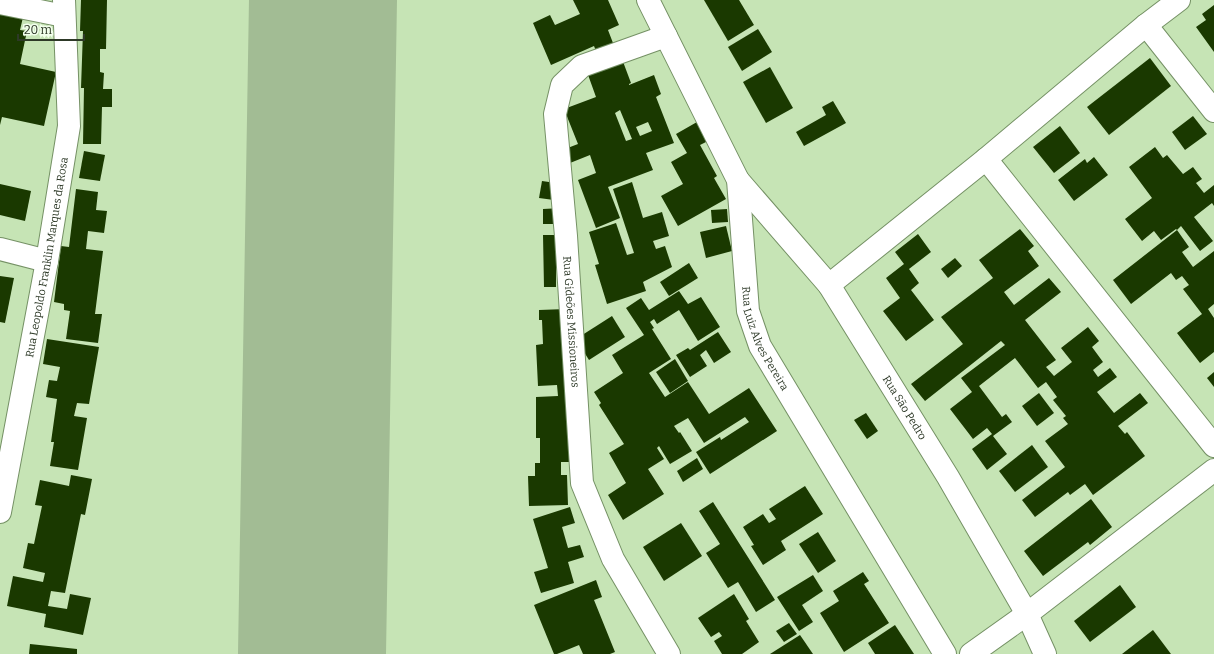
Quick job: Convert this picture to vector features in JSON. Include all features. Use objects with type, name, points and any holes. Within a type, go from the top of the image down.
[{"type":"street","name":"Rua Luiz Alves Pereira","points":[[648,0],[738,180],[748,311],[760,346],[945,654]]},
{"type":"street","points":[[828,285],[986,159],[1146,25],[1179,0]]},
{"type":"street","points":[[0,3],[64,8]]},
{"type":"street","name":"Rua Leopoldo Franklin Marques da Rosa","points":[[0,512],[47,262],[69,126],[64,8]]},
{"type":"street","points":[[1146,25],[1214,111]]},
{"type":"street","name":"Rua Gideões Missioneiros","points":[[666,36],[582,66],[562,85],[555,114],[566,236],[582,483],[613,559],[669,654]]},
{"type":"street","points":[[986,159],[1214,446]]},
{"type":"street","name":"Rua São Pedro","points":[[738,180],[828,285],[948,477],[1027,614],[1044,654]]},
{"type":"street","points":[[0,249],[47,262]]},
{"type":"street","points":[[971,654],[1027,614],[1214,470]]},
{"type":"building","points":[[81,0],[107,0],[106,49],[100,49],[100,72],[104,73],[103,89],[112,89],[112,107],[102,107],[101,144],[83,144],[84,88],[81,88],[83,31],[80,31]]},
{"type":"building","points":[[573,0],[608,0],[619,25],[608,30],[613,43],[596,51],[594,46],[551,65],[533,23],[550,15],[555,25],[580,14]]},
{"type":"building","points":[[704,0],[739,0],[754,25],[728,41]]},
{"type":"building","points":[[1214,5],[1214,52],[1196,27],[1206,20],[1202,14]]},
{"type":"building","points":[[0,8],[24,13],[20,30],[27,31],[20,64],[56,72],[44,126],[2,117],[0,125]]},
{"type":"building","points":[[758,29],[772,52],[742,71],[728,47]]},
{"type":"building","points":[[1150,58],[1171,86],[1109,135],[1087,107]]},
{"type":"building","points":[[622,59],[631,83],[629,85],[654,75],[661,94],[656,97],[674,143],[646,153],[653,170],[608,187],[620,218],[596,228],[578,180],[596,173],[590,155],[570,163],[565,149],[578,144],[564,109],[596,97],[587,72]],"holes":[[[620,110],[632,139],[626,141],[615,113]],[[648,122],[652,131],[640,136],[636,127]]]},
{"type":"building","points":[[770,67],[793,108],[766,123],[743,82]]},
{"type":"building","points":[[833,101],[846,123],[804,146],[796,132],[826,115],[822,107]]},
{"type":"building","points":[[1193,116],[1207,134],[1185,150],[1172,132]]},
{"type":"building","points":[[697,122],[708,141],[700,145],[717,176],[714,178],[726,199],[678,226],[661,196],[683,184],[671,162],[687,153],[676,134]]},
{"type":"building","points":[[1060,126],[1080,153],[1054,173],[1033,147]]},
{"type":"building","points":[[1155,147],[1163,158],[1167,155],[1183,174],[1193,167],[1202,179],[1196,183],[1204,193],[1214,185],[1214,206],[1212,203],[1194,217],[1213,241],[1200,251],[1181,226],[1161,240],[1154,231],[1142,241],[1125,219],[1152,198],[1129,167]]},
{"type":"building","points":[[84,151],[105,155],[100,181],[79,178]]},
{"type":"building","points":[[1094,157],[1108,175],[1074,201],[1058,180],[1085,159],[1087,163]]},
{"type":"building","points":[[542,181],[556,183],[554,200],[539,198]]},
{"type":"building","points":[[632,182],[643,218],[662,212],[669,236],[653,241],[656,249],[665,246],[672,267],[643,282],[646,291],[607,304],[595,265],[599,264],[589,232],[616,223],[627,255],[634,253],[613,189]]},
{"type":"building","points":[[0,184],[31,191],[25,221],[0,215]]},
{"type":"building","points":[[76,189],[98,192],[96,210],[107,211],[104,233],[88,231],[86,249],[103,251],[95,314],[102,314],[98,343],[66,339],[70,311],[64,310],[64,304],[54,302],[61,246],[69,247]]},
{"type":"building","points":[[562,208],[556,252],[556,287],[544,287],[543,235],[556,235],[556,224],[543,224],[543,209]]},
{"type":"building","points":[[727,209],[728,222],[712,223],[711,210]]},
{"type":"building","points":[[726,226],[732,251],[706,258],[700,232]]},
{"type":"building","points":[[1020,229],[1034,246],[1028,251],[1039,266],[1004,292],[1014,305],[1049,278],[1061,292],[1025,320],[1056,360],[1046,367],[1054,376],[1072,362],[1061,348],[1088,327],[1099,341],[1092,347],[1103,362],[1093,370],[1098,377],[1110,368],[1117,377],[1097,392],[1114,413],[1140,393],[1148,403],[1118,426],[1125,434],[1127,432],[1145,456],[1093,495],[1085,484],[1070,495],[1068,492],[1035,517],[1022,500],[1065,467],[1045,441],[1068,424],[1063,418],[1066,416],[1053,400],[1057,397],[1046,382],[1038,388],[1015,358],[979,386],[1002,417],[1006,414],[1012,422],[993,436],[1007,454],[987,470],[972,449],[992,434],[987,428],[973,439],[950,409],[972,392],[961,378],[1005,345],[1001,341],[925,401],[911,384],[963,344],[941,317],[993,278],[979,260]]},
{"type":"building","points":[[1177,230],[1189,247],[1182,252],[1193,267],[1214,251],[1214,304],[1208,309],[1214,318],[1214,352],[1200,363],[1177,333],[1202,314],[1183,289],[1189,285],[1182,276],[1176,280],[1171,273],[1131,304],[1113,280]]},
{"type":"building","points":[[918,234],[931,252],[909,269],[919,283],[911,290],[934,320],[906,341],[883,311],[900,298],[886,278],[904,264],[895,252]]},
{"type":"building","points":[[955,258],[962,266],[948,278],[941,269]]},
{"type":"building","points":[[689,263],[698,278],[669,296],[660,282]]},
{"type":"building","points":[[0,276],[14,278],[5,323],[0,322]]},
{"type":"building","points":[[679,291],[688,304],[701,297],[720,327],[698,341],[679,310],[657,324],[654,319],[650,322],[654,328],[652,329],[671,359],[649,373],[665,397],[688,382],[709,414],[749,388],[777,431],[710,474],[696,452],[720,437],[721,440],[749,422],[745,417],[704,443],[688,418],[674,426],[679,433],[680,432],[692,451],[670,464],[659,446],[657,448],[664,459],[648,469],[664,494],[623,520],[608,495],[626,483],[609,453],[624,444],[599,405],[601,403],[594,392],[623,373],[612,355],[644,335],[626,308],[641,298],[649,310]]},
{"type":"building","points":[[566,309],[572,462],[561,462],[561,475],[567,475],[568,505],[529,506],[528,476],[535,476],[535,463],[540,463],[540,438],[536,438],[536,397],[558,396],[557,385],[538,386],[536,345],[543,344],[542,320],[539,320],[539,310]]},
{"type":"building","points":[[612,316],[625,337],[589,360],[576,339]]},
{"type":"building","points":[[718,332],[731,352],[714,363],[706,350],[700,355],[707,366],[690,377],[676,355],[688,348],[690,350]]},
{"type":"building","points":[[47,339],[99,347],[89,404],[77,403],[74,416],[87,418],[78,470],[50,466],[54,442],[51,442],[57,399],[46,397],[49,380],[57,381],[60,367],[43,364]]},
{"type":"building","points":[[675,359],[688,381],[670,393],[656,372]]},
{"type":"building","points":[[1214,372],[1214,387],[1207,378]]},
{"type":"building","points":[[1039,393],[1054,413],[1037,426],[1022,406]]},
{"type":"building","points":[[866,413],[878,431],[867,439],[854,420]]},
{"type":"building","points":[[1032,445],[1048,467],[1015,492],[999,471]]},
{"type":"building","points":[[697,458],[703,469],[683,482],[677,471]]},
{"type":"building","points":[[71,475],[92,479],[85,515],[81,514],[65,593],[51,591],[48,606],[67,609],[70,594],[91,598],[83,635],[44,627],[46,614],[7,606],[13,576],[43,582],[45,573],[23,568],[28,543],[34,544],[42,506],[35,505],[40,480],[69,486]]},
{"type":"building","points":[[805,486],[823,514],[781,541],[786,550],[763,565],[751,546],[754,545],[743,527],[763,514],[769,523],[776,519],[769,509]]},
{"type":"building","points":[[1091,499],[1112,527],[1090,545],[1088,542],[1043,576],[1024,551]]},
{"type":"building","points":[[713,502],[775,600],[756,612],[738,582],[728,588],[706,553],[720,544],[699,511]]},
{"type":"building","points":[[570,507],[575,523],[562,527],[568,548],[580,545],[584,557],[568,562],[574,583],[541,593],[534,572],[548,568],[533,519]]},
{"type":"building","points":[[681,523],[702,556],[664,581],[643,547]]},
{"type":"building","points":[[818,532],[836,561],[818,573],[799,544]]},
{"type":"building","points":[[863,572],[869,581],[864,584],[889,623],[844,652],[820,613],[839,601],[833,591]]},
{"type":"building","points":[[813,575],[823,591],[802,605],[813,622],[799,631],[777,597]]},
{"type":"building","points":[[596,580],[602,597],[594,600],[615,652],[610,654],[583,654],[579,645],[554,654],[534,605]]},
{"type":"building","points":[[1120,585],[1136,607],[1090,642],[1074,621]]},
{"type":"building","points":[[734,594],[749,619],[746,621],[759,642],[742,654],[722,654],[714,641],[722,636],[719,632],[711,637],[698,618]]},
{"type":"building","points":[[789,623],[797,634],[784,642],[776,631]]},
{"type":"building","points":[[895,625],[914,654],[875,654],[868,643]]},
{"type":"building","points":[[1153,630],[1171,654],[1122,654]]},
{"type":"building","points":[[800,635],[813,654],[770,654]]},
{"type":"building","points":[[30,644],[77,649],[77,654],[29,654]]},
{"type":"runway","points":[[312,654],[323,0]]}]
